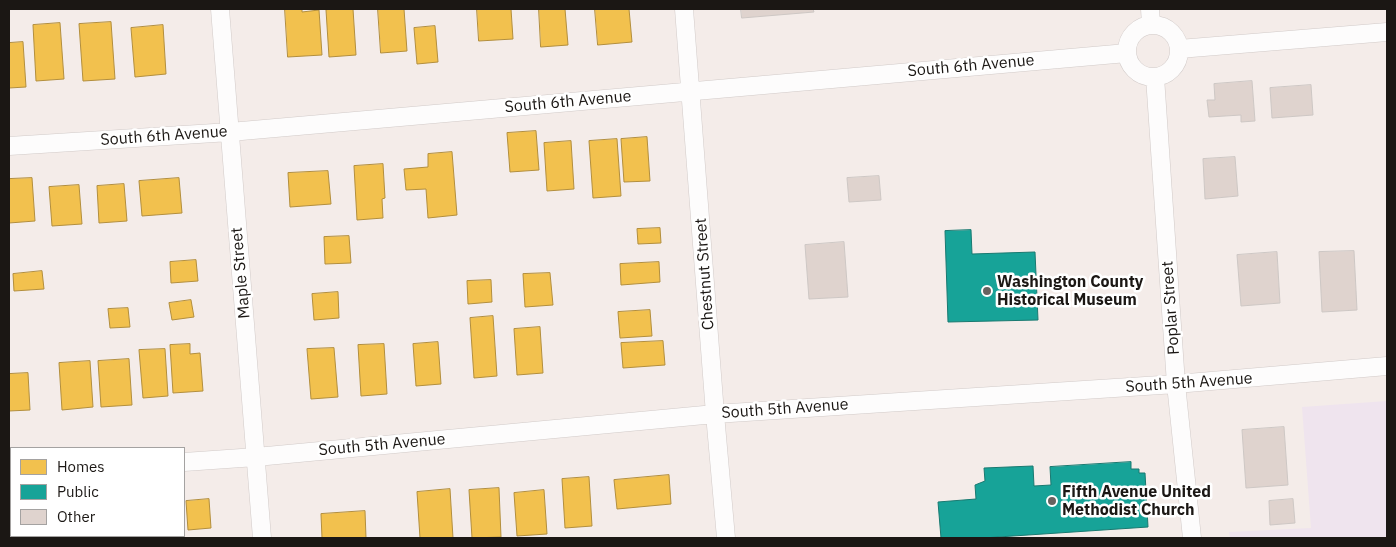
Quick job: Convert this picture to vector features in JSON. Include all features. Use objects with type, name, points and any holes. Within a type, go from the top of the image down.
[{"type":"street","name":"Maple Street","points":[[220,9],[262,538]]},
{"type":"street","name":"Chestnut Street","points":[[684,9],[726,538]]},
{"type":"street","points":[[1151,16],[1170,30],[1177,39],[1179,49],[1178,59],[1173,68],[1165,74],[1155,77],[1145,76],[1136,70],[1130,62],[1127,52],[1128,42],[1133,33],[1151,16]]},
{"type":"street","points":[[1179,49],[1387,32]]},
{"type":"street","name":"South 6th Avenue","points":[[9,146],[230,132],[1127,52]]},
{"type":"street","name":"Poplar Street","points":[[1155,77],[1176,384],[1192,538]]},
{"type":"street","name":"South 5th Avenue","points":[[185,462],[715,414],[1176,384],[1387,366]]},
{"type":"shaded area","points":[[1387,401],[1387,538],[1230,538],[1229,532],[1311,528],[1302,407]]},
{"type":"building: Homes","points":[[285,9],[302,9],[302,12],[319,10],[322,55],[288,57]]},
{"type":"building: Homes","points":[[353,9],[356,55],[329,57],[326,10]]},
{"type":"building: Homes","points":[[378,9],[404,9],[407,51],[381,53]]},
{"type":"building: Homes","points":[[477,9],[511,9],[513,39],[479,41]]},
{"type":"building: Homes","points":[[539,9],[565,9],[568,45],[541,47]]},
{"type":"building: Homes","points":[[595,9],[629,9],[632,42],[598,45]]},
{"type":"building: Homes","points":[[111,22],[115,79],[83,81],[79,24]]},
{"type":"building: Homes","points":[[60,23],[64,79],[36,81],[33,25]]},
{"type":"building: Homes","points":[[163,25],[166,74],[135,77],[131,28]]},
{"type":"building: Homes","points":[[435,26],[438,62],[417,64],[414,28]]},
{"type":"building: Homes","points":[[23,42],[26,87],[9,88],[9,43]]},
{"type":"building: Homes","points":[[536,131],[539,170],[510,172],[507,133]]},
{"type":"building: Homes","points":[[647,137],[650,181],[624,182],[621,139]]},
{"type":"building: Homes","points":[[617,139],[621,196],[593,198],[589,141]]},
{"type":"building: Homes","points":[[571,141],[574,189],[547,191],[544,143]]},
{"type":"building: Homes","points":[[452,152],[457,215],[428,218],[426,189],[406,190],[404,169],[428,167],[428,154]]},
{"type":"building: Homes","points":[[383,164],[385,198],[382,199],[383,218],[357,220],[354,166]]},
{"type":"building: Homes","points":[[328,171],[331,204],[290,207],[288,173]]},
{"type":"building: Homes","points":[[32,178],[35,221],[9,223],[9,179]]},
{"type":"building: Homes","points":[[179,178],[182,213],[142,216],[139,181]]},
{"type":"building: Homes","points":[[124,184],[127,221],[99,223],[97,186]]},
{"type":"building: Homes","points":[[79,185],[82,224],[52,226],[49,187]]},
{"type":"building: Homes","points":[[660,228],[661,243],[638,244],[637,229]]},
{"type":"building: Homes","points":[[349,236],[351,263],[325,264],[324,237]]},
{"type":"building: Homes","points":[[196,260],[198,281],[171,283],[170,262]]},
{"type":"building: Homes","points":[[659,262],[660,282],[621,285],[620,264]]},
{"type":"building: Homes","points":[[42,271],[44,289],[14,291],[13,274]]},
{"type":"building: Homes","points":[[550,273],[553,305],[525,307],[523,274]]},
{"type":"building: Homes","points":[[491,280],[492,302],[468,304],[467,281]]},
{"type":"building: Homes","points":[[338,292],[339,318],[314,320],[312,294]]},
{"type":"building: Homes","points":[[191,300],[194,317],[172,320],[169,303]]},
{"type":"building: Homes","points":[[128,308],[130,327],[110,328],[108,309]]},
{"type":"building: Homes","points":[[650,310],[652,336],[620,338],[618,312]]},
{"type":"building: Homes","points":[[493,316],[497,376],[474,378],[470,318]]},
{"type":"building: Homes","points":[[540,327],[543,373],[517,375],[514,329]]},
{"type":"building: Homes","points":[[663,341],[665,365],[623,368],[621,343]]},
{"type":"building: Homes","points":[[438,342],[441,384],[416,386],[413,344]]},
{"type":"building: Homes","points":[[190,344],[190,354],[200,353],[203,391],[173,393],[170,345]]},
{"type":"building: Homes","points":[[384,344],[387,394],[361,396],[358,345]]},
{"type":"building: Homes","points":[[334,348],[338,397],[311,399],[307,349]]},
{"type":"building: Homes","points":[[165,349],[168,396],[143,398],[139,350]]},
{"type":"building: Homes","points":[[129,359],[132,405],[101,407],[98,361]]},
{"type":"building: Homes","points":[[90,361],[93,407],[62,410],[59,363]]},
{"type":"building: Homes","points":[[28,373],[30,410],[9,411],[9,374]]},
{"type":"building: Homes","points":[[669,475],[671,504],[617,509],[614,480]]},
{"type":"building: Homes","points":[[589,477],[592,526],[565,528],[562,479]]},
{"type":"building: Homes","points":[[499,488],[501,537],[472,538],[469,490]]},
{"type":"building: Homes","points":[[450,489],[453,538],[420,538],[417,492]]},
{"type":"building: Homes","points":[[544,490],[547,534],[517,536],[514,493]]},
{"type":"building: Homes","points":[[209,499],[211,528],[188,530],[186,501]]},
{"type":"building: Homes","points":[[365,511],[366,538],[322,538],[321,514]]},
{"type":"building: Homes","points":[[30,537],[60,538],[31,538]]},
{"type":"building: Homes","points":[[71,537],[100,537],[100,538]]},
{"type":"building: Homes","points":[[115,537],[143,537],[143,538]]},
{"type":"building: Homes","points":[[151,537],[181,537],[181,538]]},
{"type":"building: Public","points":[[971,230],[972,254],[1035,252],[1038,320],[948,322],[945,231]]},
{"type":"building: Public","name":"Fifth Avenue United Methodist Church","points":[[1131,462],[1131,469],[1139,469],[1139,473],[1145,473],[1148,527],[983,538],[941,538],[938,502],[976,499],[975,485],[985,481],[984,468],[1033,466],[1034,486],[1051,485],[1050,467]]},
{"type":"building: Other","points":[[741,9],[813,9],[814,12],[742,18]]},
{"type":"building: Other","points":[[1252,81],[1255,121],[1241,122],[1241,115],[1209,117],[1207,100],[1215,100],[1214,84]]},
{"type":"building: Other","points":[[1311,85],[1313,115],[1272,118],[1270,88]]},
{"type":"building: Other","points":[[1235,157],[1238,196],[1205,199],[1203,159]]},
{"type":"building: Other","points":[[879,176],[881,200],[849,202],[847,178]]},
{"type":"building: Other","points":[[844,242],[848,297],[809,299],[805,245]]},
{"type":"building: Other","points":[[1354,251],[1357,310],[1322,312],[1319,252]]},
{"type":"building: Other","points":[[1277,252],[1280,303],[1241,306],[1237,255]]},
{"type":"building: Other","points":[[1284,427],[1288,485],[1246,488],[1242,430]]},
{"type":"building: Other","points":[[1293,499],[1295,523],[1270,525],[1269,501]]},
{"type":"place","name":"Washington County Historical Museum","points":[[987,291]]},
{"type":"place","name":"Fifth Avenue United Methodist Church","points":[[1052,501]]}]
